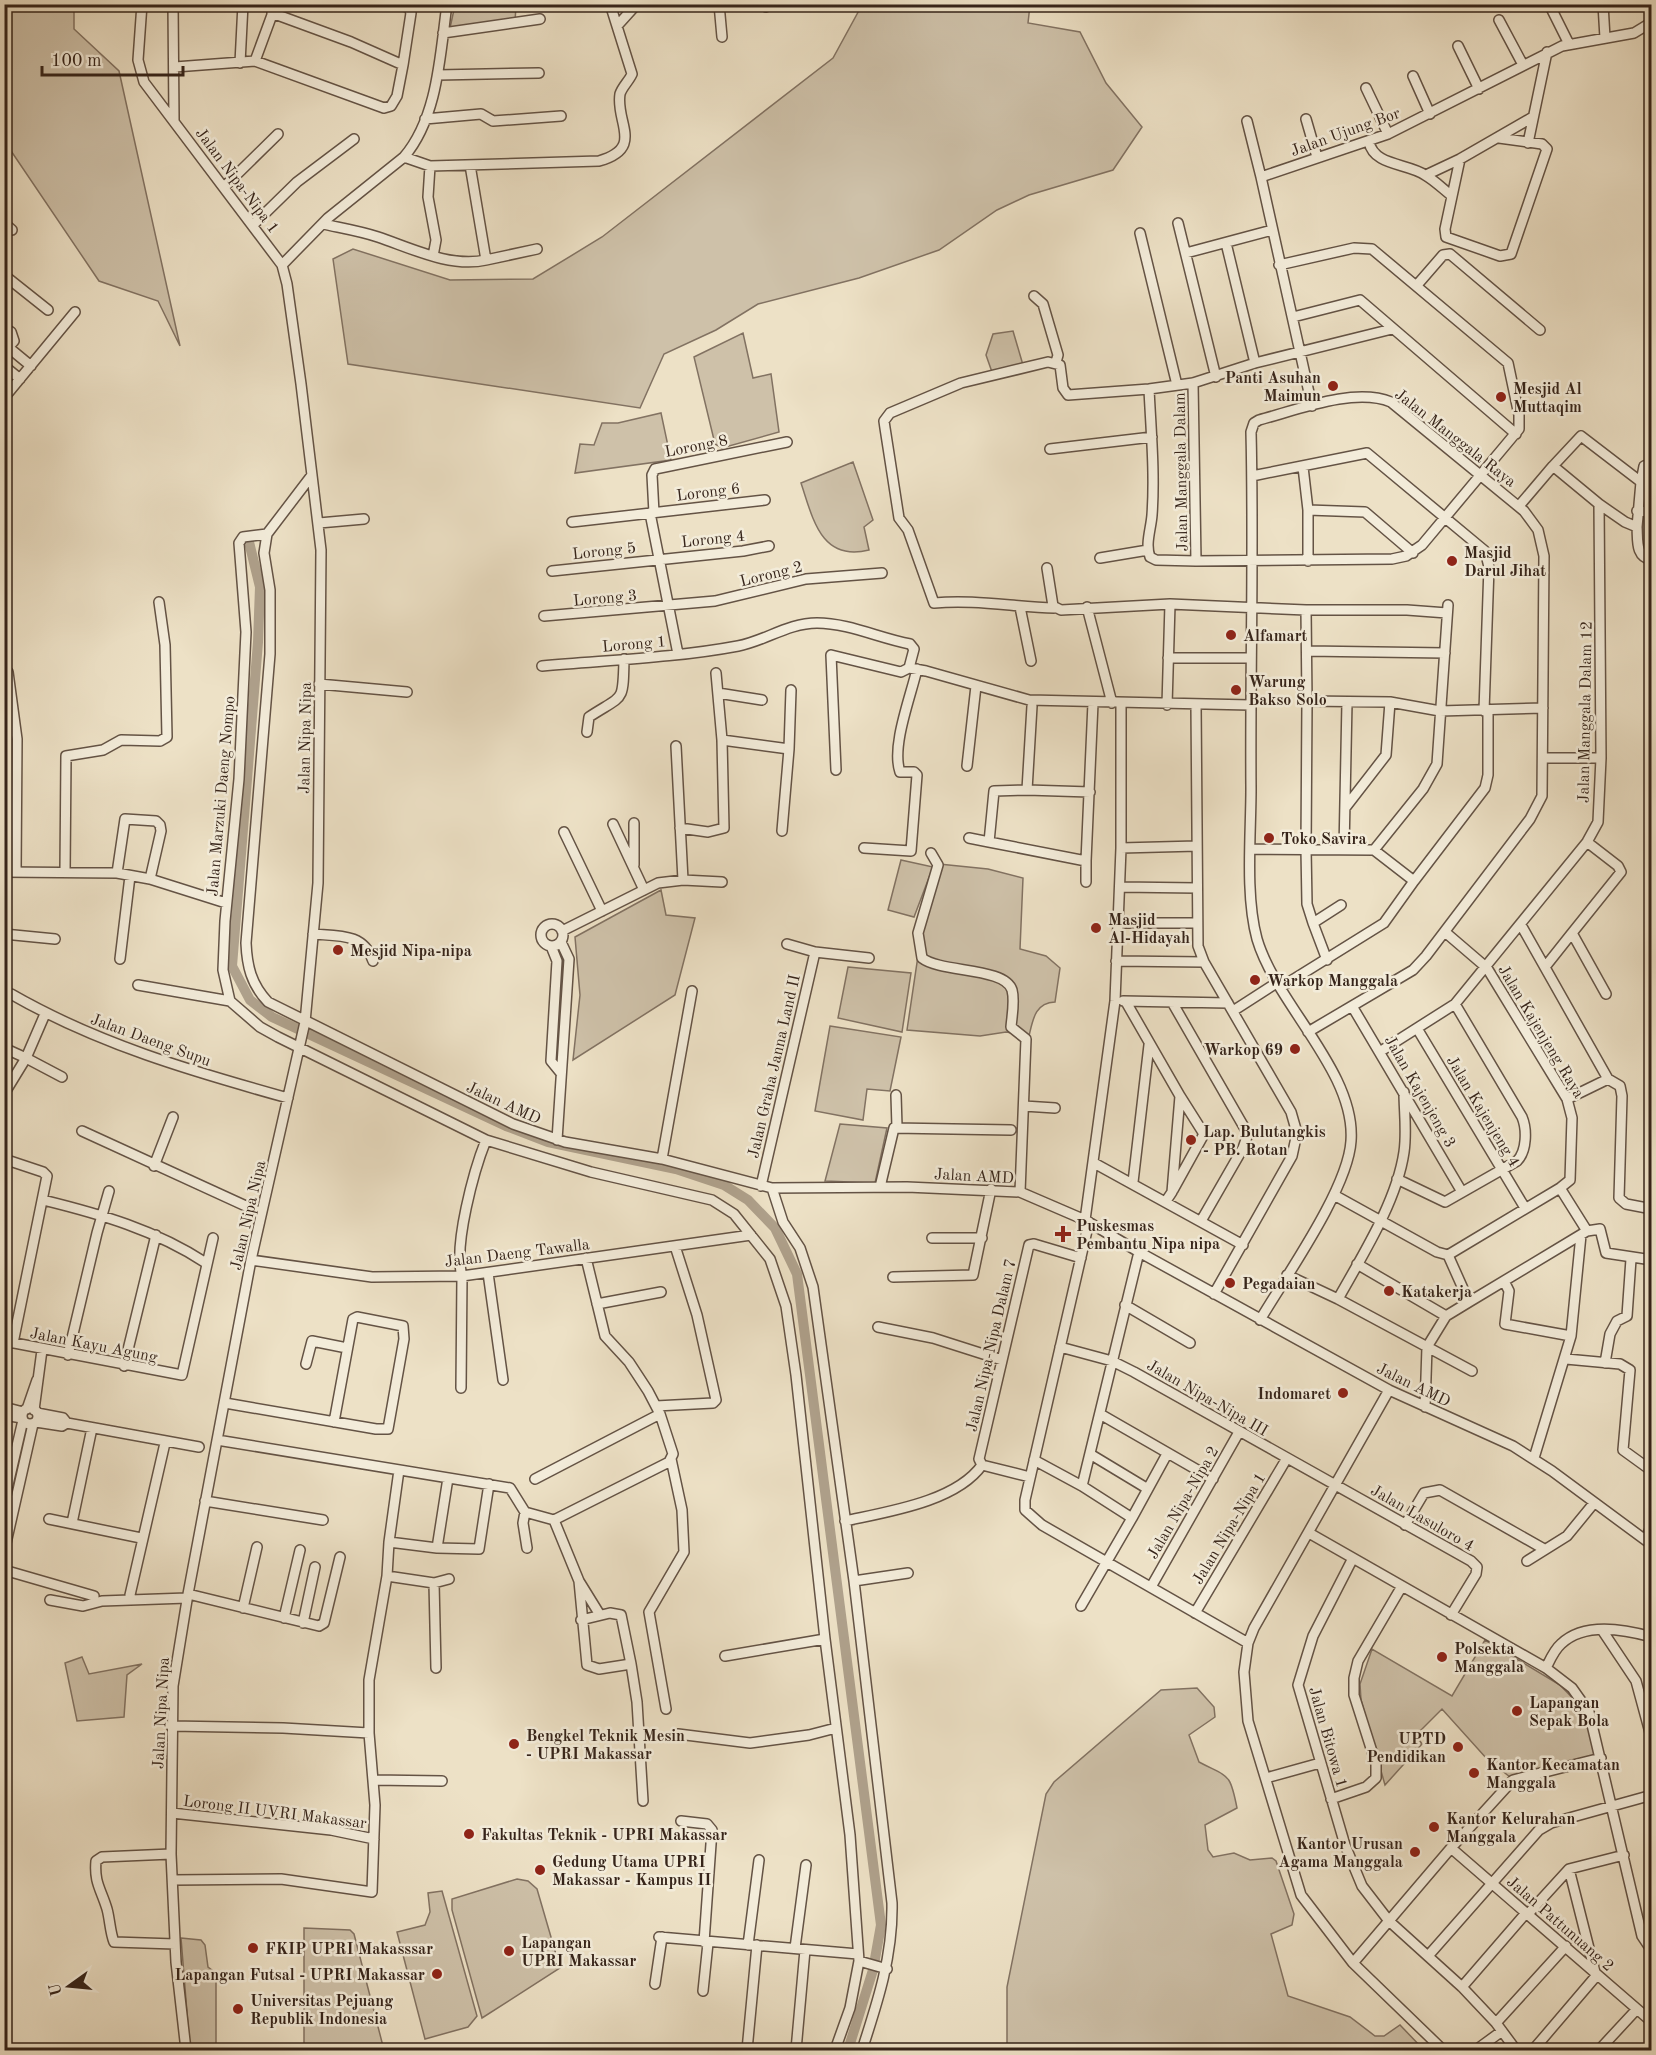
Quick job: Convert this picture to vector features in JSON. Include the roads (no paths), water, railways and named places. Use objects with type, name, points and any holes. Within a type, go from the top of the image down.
[{"type":"street","name":"Jalan Nipa-Nipa 1","points":[[142,4],[138,60],[140,70],[150,90],[282,264],[287,284],[300,383]]},
{"type":"street","points":[[173,4],[174,120]]},
{"type":"street","points":[[240,63],[243,4]]},
{"type":"street","points":[[175,67],[255,61],[384,108],[391,106],[397,96],[404,65],[411,13],[409,8],[399,4]]},
{"type":"street","points":[[282,264],[323,224],[413,147],[425,119],[438,75],[447,4]]},
{"type":"street","points":[[404,157],[430,166],[599,161],[609,158],[623,146],[626,130],[620,97],[632,74],[610,4]]},
{"type":"street","points":[[718,4],[722,37]]},
{"type":"street","points":[[1549,4],[1569,44]]},
{"type":"street","points":[[1603,4],[1605,38]]},
{"type":"street","points":[[617,26],[636,5]]},
{"type":"street","points":[[255,61],[274,9],[404,65]]},
{"type":"street","points":[[443,33],[540,19]]},
{"type":"street","points":[[1499,20],[1523,65]]},
{"type":"street","name":"Jalan Ujung Bor","points":[[1261,177],[1388,134],[1547,52],[1569,44],[1634,33],[1652,22]]},
{"type":"street","points":[[1458,46],[1479,89]]},
{"type":"street","points":[[1528,142],[1547,52]]},
{"type":"street","points":[[438,75],[539,72]]},
{"type":"street","points":[[1413,75],[1430,114]]},
{"type":"street","points":[[1366,88],[1388,134]]},
{"type":"street","points":[[425,119],[481,114],[493,121],[561,116]]},
{"type":"street","points":[[1426,175],[1499,138],[1533,117]]},
{"type":"street","points":[[1306,119],[1317,157]]},
{"type":"street","points":[[1247,121],[1312,406]]},
{"type":"street","points":[[225,186],[278,134]]},
{"type":"street","points":[[1460,159],[1444,229],[1448,239],[1500,256],[1510,254],[1547,149],[1542,144],[1499,138]]},
{"type":"street","points":[[253,225],[297,182],[354,139]]},
{"type":"street","points":[[1369,142],[1372,151],[1380,158],[1426,175],[1452,196]]},
{"type":"street","points":[[470,165],[486,260]]},
{"type":"street","points":[[430,166],[428,197],[436,240],[433,256]]},
{"type":"street","points":[[1178,223],[1216,377]]},
{"type":"street","points":[[323,224],[375,236],[433,256],[471,262],[537,249]]},
{"type":"street","points":[[1186,252],[1272,230]]},
{"type":"street","points":[[1140,233],[1177,385]]},
{"type":"street","points":[[1226,243],[1255,363]]},
{"type":"street","points":[[1149,389],[1152,437],[1152,515],[1148,550],[1150,556],[1156,560],[1392,559],[1413,553],[1519,429],[1520,415],[1508,363],[1380,254],[1365,247],[1279,265]]},
{"type":"street","points":[[1417,285],[1443,255],[1450,254],[1540,330]]},
{"type":"street","points":[[4,275],[48,310]]},
{"type":"street","points":[[1034,297],[1044,306],[1058,355],[1056,362]]},
{"type":"street","points":[[1293,317],[1359,300],[1516,434]]},
{"type":"street","points":[[4,398],[75,312]]},
{"type":"street","points":[[4,328],[14,341],[7,350],[31,366]]},
{"type":"street","points":[[1056,362],[1060,365],[1063,388],[1068,395],[1149,389],[1194,383],[1255,363],[1392,329]]},
{"type":"street","points":[[1056,362],[960,383],[896,409],[884,421],[899,518],[908,530],[934,603],[965,600],[1064,610],[1170,603],[1306,609],[1447,609],[1434,771],[1374,850]]},
{"type":"street","points":[[4,366],[20,379]]},
{"type":"street","name":"Jalan Nipa Nipa","points":[[186,2050],[175,1944],[171,1854],[173,1686],[187,1596],[251,1260],[304,1024],[318,884],[319,523],[300,383]]},
{"type":"street","name":"Jalan Manggala Dalam","points":[[1194,383],[1196,561]]},
{"type":"street","name":"Jalan Manggala Raya","points":[[1260,1320],[1334,1195],[1347,1164],[1351,1126],[1342,1090],[1308,1032],[1280,984],[1261,949],[1254,924],[1250,705],[1251,432],[1254,423],[1312,406],[1369,396],[1391,402],[1519,506],[1538,530],[1544,556],[1544,758],[1539,806],[1445,932],[1413,969],[1308,1032]]},
{"type":"street","points":[[1519,506],[1581,436],[1641,482]]},
{"type":"street","points":[[1050,448],[1152,437]]},
{"type":"street","name":"Lorong 8","points":[[652,513],[652,475],[655,469],[787,442]]},
{"type":"street","points":[[1114,1001],[1172,1002],[1230,1007],[1327,960],[1384,923],[1485,788],[1488,775],[1486,711],[1488,561],[1485,551],[1367,453],[1252,476]]},
{"type":"street","points":[[1652,463],[1644,466],[1637,511],[1639,552],[1646,559],[1652,560]]},
{"type":"street","points":[[1553,466],[1599,504],[1625,522],[1637,527]]},
{"type":"street","points":[[1303,467],[1308,510],[1308,561]]},
{"type":"street","points":[[267,534],[312,475]]},
{"type":"street","name":"Lorong 6","points":[[572,522],[765,500]]},
{"type":"street","name":"Jalan Manggala Dalam 12","points":[[1381,1051],[1418,1030],[1455,1004],[1487,968],[1587,842],[1598,822],[1601,758],[1599,504]]},
{"type":"street","points":[[1308,510],[1365,512],[1413,553]]},
{"type":"street","points":[[1637,511],[1652,512]]},
{"type":"street","points":[[652,513],[678,654]]},
{"type":"street","points":[[319,523],[364,519]]},
{"type":"street","name":"Jalan Marzuki Daeng Nompo","points":[[230,1001],[223,970],[226,903],[239,779],[246,632],[239,543],[243,537],[267,534]]},
{"type":"street","name":"Jalan AMD","points":[[267,534],[264,553],[270,590],[270,654],[247,958],[253,982],[275,1007],[304,1024],[513,1124],[557,1140],[662,1159],[772,1188],[880,1187],[991,1189],[1020,1192],[1087,1221],[1260,1320],[1389,1390],[1534,1458],[1649,1542]]},
{"type":"street","name":"Lorong 4","points":[[659,559],[769,546]]},
{"type":"street","points":[[1100,558],[1148,550]]},
{"type":"street","name":"Lorong 5","points":[[552,571],[659,559]]},
{"type":"street","points":[[1047,570],[1054,608]]},
{"type":"street","name":"Lorong 2","points":[[668,606],[734,598],[806,579],[882,573]]},
{"type":"street","points":[[65,872],[66,756],[103,750],[118,740],[160,741],[166,737],[165,645],[159,602]]},
{"type":"street","points":[[1167,705],[1170,603]]},
{"type":"street","name":"Lorong 3","points":[[544,616],[668,606]]},
{"type":"street","points":[[1020,607],[1030,661]]},
{"type":"street","points":[[1087,607],[1116,704],[1121,848],[1114,1001],[1081,1258],[1024,1505],[1031,1517],[1248,1643]]},
{"type":"street","points":[[1306,609],[1308,904],[1312,923],[1327,960]]},
{"type":"street","name":"Lorong 1","points":[[543,666],[728,648],[759,640],[789,628],[816,623],[837,625],[910,644],[914,649],[913,668]]},
{"type":"street","points":[[1307,651],[1445,653]]},
{"type":"street","points":[[836,770],[831,655],[901,672],[913,668],[1029,700],[1116,704],[1250,705]]},
{"type":"street","points":[[1168,658],[1250,658]]},
{"type":"street","points":[[587,732],[589,717],[616,702],[622,694],[624,659]]},
{"type":"street","points":[[864,848],[911,851],[917,775],[914,772],[900,772],[898,762],[913,668]]},
{"type":"street","points":[[8,672],[17,739],[16,871]]},
{"type":"street","points":[[680,828],[708,832],[724,828],[722,740],[716,673]]},
{"type":"street","points":[[319,684],[407,692]]},
{"type":"street","points":[[967,766],[976,686]]},
{"type":"street","points":[[782,831],[791,690]]},
{"type":"street","points":[[718,693],[762,700]]},
{"type":"street","points":[[1307,701],[1390,702],[1440,711],[1543,708]]},
{"type":"street","points":[[1344,850],[1347,702]]},
{"type":"street","points":[[1346,808],[1386,755],[1390,702]]},
{"type":"street","points":[[1086,882],[1093,703]]},
{"type":"street","points":[[1196,705],[1198,946],[1204,962],[1291,1112],[1297,1133],[1292,1156],[1214,1294]]},
{"type":"street","points":[[1027,790],[1032,706]]},
{"type":"street","points":[[722,740],[789,749]]},
{"type":"street","points":[[676,746],[683,880]]},
{"type":"street","points":[[1544,758],[1601,758]]},
{"type":"street","points":[[989,842],[994,791],[1090,792]]},
{"type":"street","points":[[117,873],[125,819],[156,821],[161,831],[150,879]]},
{"type":"street","points":[[633,868],[634,823]]},
{"type":"street","points":[[613,824],[644,890]]},
{"type":"street","points":[[681,850],[698,831]]},
{"type":"street","points":[[564,832],[602,911]]},
{"type":"street","points":[[969,838],[1086,861]]},
{"type":"street","points":[[1545,967],[1621,872],[1618,866],[1587,842]]},
{"type":"street","points":[[1121,848],[1197,846]]},
{"type":"street","points":[[1251,849],[1374,850],[1414,881]]},
{"type":"street","points":[[931,853],[938,865],[918,933],[922,958],[933,963],[993,975],[1010,987],[1013,1003],[1011,1027],[1027,1040],[1020,1192]]},
{"type":"street","points":[[4,872],[117,873],[150,879],[226,903]]},
{"type":"street","points":[[120,959],[130,876]]},
{"type":"street","points":[[562,931],[658,883],[683,880],[722,882]]},
{"type":"street","points":[[1120,887],[1197,888]]},
{"type":"street","points":[[1312,923],[1341,906]]},
{"type":"street","points":[[1118,923],[1197,923]]},
{"type":"street","points":[[560,1072],[551,1061],[557,961],[551,946],[542,940],[543,929],[554,924],[562,931]]},
{"type":"street","points":[[1521,925],[1608,1079],[1620,1086],[1622,1096],[1619,1198],[1626,1204],[1652,1209]]},
{"type":"street","points":[[557,1140],[569,959],[561,942],[562,931]]},
{"type":"street","name":"Jalan Kajenjeng Raya","points":[[1445,932],[1487,968],[1567,1100],[1572,1118],[1570,1174],[1568,1183],[1560,1188]]},
{"type":"street","points":[[1572,933],[1606,994]]},
{"type":"street","points":[[4,934],[55,939]]},
{"type":"street","points":[[313,934],[355,938],[364,944],[373,961]]},
{"type":"street","points":[[551,946],[561,942]]},
{"type":"street","points":[[788,944],[815,952],[869,958]]},
{"type":"street","name":"Jalan Graha Janna Land II","points":[[761,1186],[815,952]]},
{"type":"street","points":[[1116,962],[1204,962]]},
{"type":"street","points":[[138,985],[230,1001],[260,1027],[486,1140],[591,1172],[712,1200],[734,1214],[770,1259],[786,1306],[850,1835],[861,1960],[850,2008],[835,2050]]},
{"type":"street","points":[[662,1159],[692,991]]},
{"type":"street","name":"Jalan Daeng Supu","points":[[11,994],[45,1014],[136,1053],[288,1098]]},
{"type":"street","points":[[1126,1002],[1204,1134],[1166,1200]]},
{"type":"street","points":[[1172,1002],[1248,1134],[1243,1148],[1201,1221]]},
{"type":"street","points":[[1397,1179],[1442,1202],[1520,1158],[1525,1124],[1455,1004]]},
{"type":"street","name":"Jalan Kajenjeng 3","points":[[1352,1006],[1381,1051],[1462,1192]]},
{"type":"street","points":[[4,1094],[26,1058],[45,1014]]},
{"type":"street","name":"Jalan Kajenjeng 4","points":[[1418,1030],[1525,1208]]},
{"type":"street","points":[[1133,1182],[1149,1044]]},
{"type":"street","points":[[4,1048],[62,1077]]},
{"type":"street","points":[[1567,1100],[1608,1079]]},
{"type":"street","points":[[1338,1299],[1380,1219],[1397,1179],[1404,1152],[1404,1092]]},
{"type":"street","points":[[880,1187],[891,1134],[897,1127],[896,1095]]},
{"type":"street","points":[[1172,1192],[1180,1096]]},
{"type":"street","points":[[1024,1106],[1055,1108]]},
{"type":"street","points":[[154,1166],[173,1117]]},
{"type":"street","points":[[897,1127],[1011,1130]]},
{"type":"street","points":[[82,1131],[261,1214]]},
{"type":"street","points":[[462,1388],[462,1276],[460,1269],[462,1234],[468,1199],[486,1140]]},
{"type":"street","points":[[4,1159],[43,1172],[47,1176],[9,1342]]},
{"type":"street","points":[[1094,1163],[1166,1200],[1243,1245]]},
{"type":"street","points":[[772,1188],[783,1222],[800,1248],[813,1287],[854,1581],[892,1903],[891,1947],[883,1968],[862,2050]]},
{"type":"street","points":[[1334,1195],[1437,1252],[1448,1255],[1560,1188],[1584,1233],[1566,1359],[1534,1458]]},
{"type":"street","points":[[893,1277],[970,1277],[974,1273],[991,1189]]},
{"type":"street","points":[[68,1355],[110,1191]]},
{"type":"street","points":[[43,1200],[102,1215],[156,1235],[206,1263],[213,1238]]},
{"type":"street","points":[[1425,1407],[1427,1347],[1446,1316],[1584,1233],[1598,1228],[1606,1253],[1631,1259],[1652,1260]]},
{"type":"street","points":[[124,1366],[156,1235]]},
{"type":"street","name":"Jalan Daeng Tawalla","points":[[251,1260],[372,1277],[462,1276],[752,1235]]},
{"type":"street","points":[[932,1238],[982,1238]]},
{"type":"street","name":"Jalan Nipa-Nipa Dalam 7","points":[[983,1465],[979,1459],[1029,1245],[1034,1244],[1081,1258]]},
{"type":"street","points":[[535,1479],[658,1410],[713,1403],[717,1400],[697,1314],[675,1246]]},
{"type":"street","points":[[1082,1486],[1139,1252]]},
{"type":"street","points":[[1448,1255],[1469,1302]]},
{"type":"street","points":[[585,1258],[605,1336],[629,1362],[658,1410],[672,1447],[671,1459],[682,1510],[684,1552],[649,1611],[666,1709]]},
{"type":"street","points":[[1605,1363],[1610,1334],[1617,1321],[1627,1316],[1631,1259]]},
{"type":"street","name":"Jalan Kayu Agung","points":[[9,1342],[178,1376],[185,1371],[206,1263]]},
{"type":"street","points":[[1357,1264],[1446,1316]]},
{"type":"street","points":[[488,1273],[503,1380]]},
{"type":"street","points":[[1287,1275],[1338,1299],[1472,1371]]},
{"type":"street","points":[[1504,1281],[1509,1292],[1505,1324],[1570,1336]]},
{"type":"street","points":[[597,1304],[660,1292]]},
{"type":"street","points":[[1125,1305],[1191,1343]]},
{"type":"street","points":[[225,1403],[334,1422],[382,1430],[390,1427],[404,1328],[354,1317],[334,1422]]},
{"type":"street","points":[[878,1327],[933,1338],[1002,1360]]},
{"type":"street","points":[[306,1364],[312,1341],[347,1348]]},
{"type":"street","name":"Jalan Nipa-Nipa III","points":[[1060,1347],[1112,1361],[1336,1484]]},
{"type":"street","points":[[4,1552],[42,1350]]},
{"type":"street","points":[[1566,1359],[1620,1364],[1630,1370],[1623,1450],[1652,1471]]},
{"type":"street","points":[[1389,1390],[1248,1643],[1244,1672],[1246,1713],[1301,1895],[1353,1963],[1443,2050]]},
{"type":"street","points":[[4,1407],[29,1416]]},
{"type":"street","points":[[1100,1414],[1213,1479]]},
{"type":"street","points":[[4,1415],[63,1418],[67,1423],[165,1443],[199,1447]]},
{"type":"street","points":[[4,1502],[29,1416]]},
{"type":"street","points":[[72,1523],[92,1428]]},
{"type":"street","name":"Jalan Nipa-Nipa 2","points":[[1151,1587],[1239,1432]]},
{"type":"street","points":[[217,1440],[513,1489],[518,1504],[525,1512],[554,1520],[671,1459]]},
{"type":"street","points":[[130,1595],[141,1538],[165,1443]]},
{"type":"street","points":[[1090,1454],[1148,1489]]},
{"type":"street","points":[[1082,1606],[1167,1454]]},
{"type":"street","name":"Jalan Nipa-Nipa 1","points":[[1195,1613],[1287,1458]]},
{"type":"street","points":[[1034,1461],[1082,1486],[1132,1518]]},
{"type":"street","points":[[845,1521],[933,1498],[965,1483],[983,1465],[1030,1477]]},
{"type":"street","points":[[173,1880],[281,1879],[370,1893],[373,1887],[374,1839],[369,1680],[387,1576],[389,1542],[399,1470]]},
{"type":"street","points":[[437,1548],[448,1479]]},
{"type":"street","points":[[389,1542],[479,1550],[489,1484]]},
{"type":"street","name":"Jalan Lasuloro 4","points":[[1336,1484],[1472,1561],[1478,1567],[1451,1616]]},
{"type":"street","points":[[1405,1525],[1424,1493],[1440,1491],[1544,1550]]},
{"type":"street","points":[[205,1501],[323,1520]]},
{"type":"street","points":[[1527,1561],[1572,1531],[1594,1503]]},
{"type":"street","points":[[525,1512],[523,1523],[527,1548]]},
{"type":"street","points":[[49,1519],[141,1538]]},
{"type":"street","points":[[554,1520],[579,1581],[600,1616]]},
{"type":"street","points":[[1649,1542],[1652,1523]]},
{"type":"street","points":[[1309,1533],[1545,1668],[1581,1699],[1590,1712],[1642,1936],[1652,1950]]},
{"type":"street","points":[[243,1608],[257,1547]]},
{"type":"street","points":[[284,1618],[300,1550]]},
{"type":"street","points":[[50,1600],[83,1606],[102,1601],[187,1596],[319,1626],[324,1623],[340,1557]]},
{"type":"street","name":"Jalan Bitowa 1","points":[[1353,1558],[1313,1636],[1298,1685],[1331,1799],[1362,1886],[1389,1921],[1462,1987],[1499,2027],[1516,2050]]},
{"type":"street","points":[[303,1623],[315,1567]]},
{"type":"street","points":[[4,1570],[94,1596]]},
{"type":"street","points":[[854,1581],[908,1573]]},
{"type":"street","points":[[387,1576],[434,1583],[449,1579]]},
{"type":"street","points":[[579,1581],[581,1620],[588,1667],[600,1669],[631,1664]]},
{"type":"street","points":[[434,1583],[436,1668]]},
{"type":"street","points":[[1331,1799],[1366,1787],[1376,1778],[1376,1764],[1354,1695],[1354,1678],[1358,1661],[1402,1586]]},
{"type":"street","points":[[581,1620],[614,1613],[621,1615],[637,1702],[643,1801]]},
{"type":"street","points":[[1545,1668],[1563,1642],[1583,1631],[1602,1630],[1652,1636]]},
{"type":"street","points":[[1602,1630],[1636,1681],[1652,1740]]},
{"type":"street","points":[[724,1656],[825,1638]]},
{"type":"street","points":[[171,1726],[283,1728],[369,1733]]},
{"type":"street","points":[[678,1734],[750,1743],[808,1736],[837,1728]]},
{"type":"street","points":[[1353,1963],[1451,1848],[1513,1780],[1601,1758]]},
{"type":"street","points":[[1266,1778],[1320,1762]]},
{"type":"street","points":[[373,1780],[442,1781]]},
{"type":"street","points":[[1428,1956],[1491,1882],[1545,1826],[1652,1795]]},
{"type":"street","name":"Lorong II UVRI Makassar","points":[[172,1813],[300,1826],[374,1839]]},
{"type":"street","points":[[681,1821],[707,1824],[712,1830],[702,1991]]},
{"type":"street","name":"Jalan Pattunuang 2","points":[[1451,1848],[1652,2022]]},
{"type":"street","points":[[171,1854],[102,1857],[96,1861],[96,1872],[97,1888],[107,1909],[114,1942],[175,1944]]},
{"type":"street","points":[[1462,1987],[1569,1869],[1624,1855]]},
{"type":"street","points":[[747,2050],[759,1860]]},
{"type":"street","points":[[796,2050],[803,1973],[800,1949],[806,1865]]},
{"type":"street","points":[[1533,2050],[1596,1973],[1569,1869]]},
{"type":"street","points":[[655,1984],[660,1937],[800,1949],[861,1960],[883,1968]]},
{"type":"street","points":[[1476,2050],[1499,2027],[1566,1946]]},
{"type":"street","points":[[1599,2050],[1637,2009]]},
{"type":"waterway","points":[[249,542],[260,587],[258,642],[232,966],[250,1000],[272,1017],[506,1126],[548,1142],[676,1169],[724,1185],[748,1200],[775,1228],[797,1274],[881,1925],[873,1970],[848,2050]]},
{"type":"place","name":"Panti Asuhan Maimun","points":[[1333,386]]},
{"type":"place","name":"Mesjid Al Muttaqim","points":[[1501,397]]},
{"type":"place","name":"Masjid Darul Jihat","points":[[1452,561]]},
{"type":"place","name":"Alfamart","points":[[1231,635]]},
{"type":"place","name":"Warung Bakso Solo","points":[[1236,690]]},
{"type":"place","name":"Toko Savira","points":[[1269,838]]},
{"type":"place","name":"Masjid Al-Hidayah","points":[[1096,928]]},
{"type":"place","name":"Mesjid Nipa-nipa","points":[[338,950]]},
{"type":"place","name":"Warkop Manggala","points":[[1255,980]]},
{"type":"place","name":"Warkop 69","points":[[1295,1049]]},
{"type":"place","name":"Lap. Bulutangkis - PB. Rotan","points":[[1191,1140]]},
{"type":"place","name":"Puskesmas Pembantu Nipa nipa","points":[[1063,1234]]},
{"type":"place","name":"Pegadaian","points":[[1230,1283]]},
{"type":"place","name":"Katakerja","points":[[1389,1291]]},
{"type":"place","name":"Indomaret","points":[[1343,1393]]},
{"type":"place","name":"Polsekta Manggala","points":[[1442,1657]]},
{"type":"place","name":"Lapangan Sepak Bola","points":[[1517,1711]]},
{"type":"place","name":"Bengkel Teknik Mesin - UPRI Makassar","points":[[514,1744]]},
{"type":"place","name":"UPTD Pendidikan","points":[[1458,1747]]},
{"type":"place","name":"Kantor Kecamatan Manggala","points":[[1474,1773]]},
{"type":"place","name":"Kantor Kelurahan Manggala","points":[[1434,1827]]},
{"type":"place","name":"Fakultas Teknik - UPRI Makassar","points":[[469,1834]]},
{"type":"place","name":"Kantor Urusan Agama Manggala","points":[[1415,1852]]},
{"type":"place","name":"Gedung Utama UPRI Makassar - Kampus II","points":[[540,1870]]},
{"type":"place","name":"FKIP UPRI Makasssar","points":[[253,1948]]},
{"type":"place","name":"Lapangan UPRI Makassar","points":[[509,1951]]},
{"type":"place","name":"Lapangan Futsal - UPRI Makassar","points":[[437,1974]]},
{"type":"place","name":"Universitas Pejuang Republik Indonesia","points":[[238,2009]]}]
